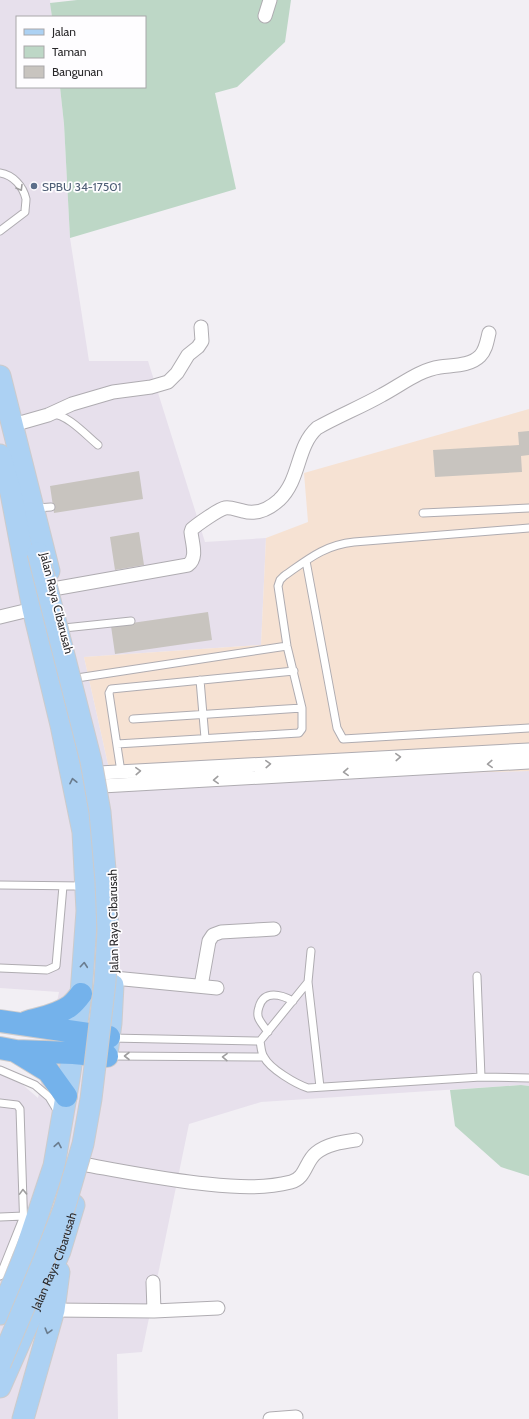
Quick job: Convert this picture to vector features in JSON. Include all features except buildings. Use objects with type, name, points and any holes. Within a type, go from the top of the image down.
[{"type":"highway","points":[[10,1022],[53,1014],[66,1009],[81,994]]},
{"type":"highway","points":[[10,1022],[75,1035],[109,1039]]},
{"type":"highway","points":[[6,1051],[75,1035]]},
{"type":"highway","points":[[6,1051],[48,1071],[68,1088]]},
{"type":"main road","name":"Jalan Raya Cibarusah","points":[[0,376],[19,447],[42,508],[53,588],[101,780],[109,828],[115,899],[114,978],[109,1039],[97,1124],[87,1166],[60,1251],[0,1387]]},
{"type":"main road","name":"Jalan Raya Cibarusah","points":[[0,1347],[48,1230],[76,1133],[83,1100],[95,1014],[101,950],[100,901],[94,830],[86,779],[16,464],[19,447]]},
{"type":"main road","name":"Jalan Raya Cibarusah","points":[[0,455],[11,493],[35,554],[91,761],[100,812],[108,931],[103,1010],[91,1099],[83,1144],[64,1209],[0,1364]]},
{"type":"main road","name":"Jalan Raya Cibarusah","points":[[0,1314],[23,1259],[54,1166],[68,1088],[81,994],[87,912],[83,832],[61,725],[33,609],[11,493]]},
{"type":"main road","points":[[68,1088],[78,1074],[88,1073],[97,1077],[103,1086]]},
{"type":"main road","points":[[23,1419],[54,1310],[60,1266],[60,1251]]},
{"type":"street","points":[[265,16],[270,0]]},
{"type":"street","points":[[13,425],[48,415],[72,404],[113,392],[151,387],[168,382],[178,373],[188,356],[202,341],[201,327]]},
{"type":"street","points":[[53,588],[188,565],[192,562],[194,557],[192,529],[222,508],[257,512],[268,508],[279,500],[291,486],[309,435],[317,428],[383,395],[425,371],[440,367],[451,367],[474,361],[486,349],[488,333]]},
{"type":"street","points":[[0,617],[33,609]]},
{"type":"street","points":[[101,780],[121,772],[529,750]]},
{"type":"street","points":[[101,780],[529,762]]},
{"type":"street","points":[[201,986],[209,941],[213,936],[221,932],[274,929]]},
{"type":"street","points":[[114,978],[217,988]]},
{"type":"street","points":[[87,1166],[176,1181],[253,1187],[292,1182],[301,1177],[312,1158],[318,1152],[333,1144],[356,1140]]},
{"type":"street","points":[[153,1282],[154,1311]]},
{"type":"street","points":[[54,1310],[154,1311],[218,1308]]},
{"type":"street","points":[[270,1419],[296,1417]]},
{"type":"lane","points":[[0,173],[8,174],[20,185],[26,200],[25,212],[0,231]]},
{"type":"lane","points":[[48,415],[57,414],[64,417],[98,444]]},
{"type":"lane","points":[[423,513],[529,508]]},
{"type":"lane","points":[[117,744],[299,733],[302,729],[302,708],[287,646],[278,586],[279,582],[284,576],[311,556],[329,547],[345,543],[529,528]]},
{"type":"lane","points":[[306,561],[337,728],[343,739],[529,728]]},
{"type":"lane","points":[[64,628],[131,621]]},
{"type":"lane","points":[[76,678],[287,646]]},
{"type":"lane","points":[[121,772],[109,693],[110,690],[294,671]]},
{"type":"lane","points":[[200,680],[205,738]]},
{"type":"lane","points":[[133,719],[302,708]]},
{"type":"lane","points":[[0,885],[86,886]]},
{"type":"lane","points":[[0,968],[47,970],[56,966],[63,886]]},
{"type":"lane","points":[[311,951],[308,982],[320,1087]]},
{"type":"lane","points":[[478,976],[480,1077]]},
{"type":"lane","points":[[260,1042],[308,982]]},
{"type":"lane","points":[[268,1032],[258,1018],[259,1007],[262,1001],[267,997],[277,995],[284,996],[293,1002]]},
{"type":"lane","points":[[109,1039],[260,1042]]},
{"type":"lane","points":[[109,1039],[264,1057]]},
{"type":"lane","points":[[260,1042],[264,1057],[279,1072],[292,1082],[308,1088],[480,1077],[529,1078]]},
{"type":"lane","points":[[0,1070],[35,1085],[43,1091],[49,1097],[62,1119]]},
{"type":"lane","points":[[0,1103],[14,1104],[19,1107],[24,1216],[23,1259]]},
{"type":"lane","points":[[0,1217],[24,1216]]},
{"type":"lane","points":[[0,1276],[24,1216]]},
{"type":"shaded area","points":[[0,0],[50,0],[52,16],[16,16],[16,88],[60,88],[64,124],[70,238],[89,361],[148,361],[205,542],[266,538],[261,645],[84,657],[112,782],[529,771],[529,1086],[521,1085],[261,1102],[189,1124],[142,1352],[117,1354],[118,1419],[0,1419],[0,1065],[38,1098],[59,992],[0,988]]},
{"type":"shaded area","points":[[529,409],[529,771],[112,782],[84,657],[261,645],[266,538],[308,522],[304,473]]},
{"type":"green space","points":[[77,0],[291,0],[285,42],[237,87],[215,93],[236,189],[70,238],[64,124],[60,88],[146,88],[146,16],[52,16],[50,3]]},
{"type":"green space","points":[[521,1085],[529,1086],[529,1176],[501,1167],[455,1126],[450,1090]]},
{"type":"place","name":"SPBU 34-17501","points":[[34,186]]}]
